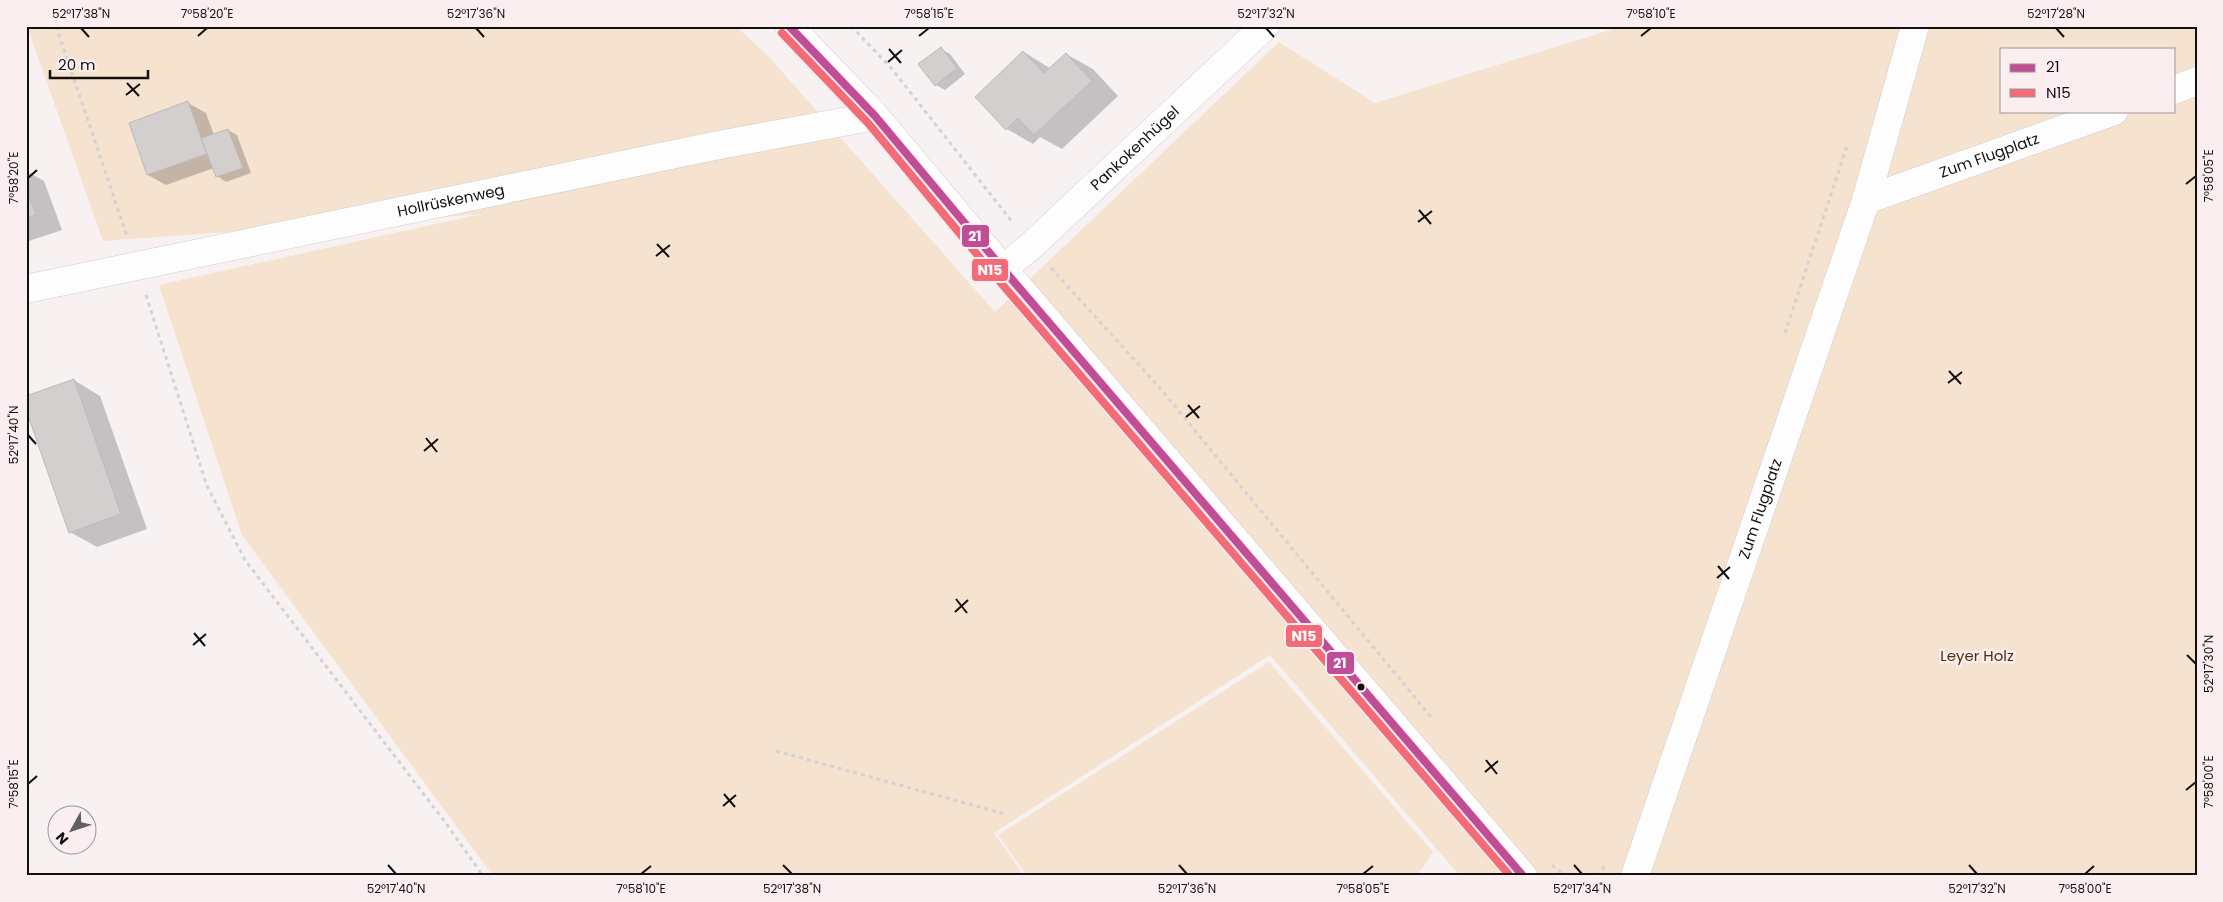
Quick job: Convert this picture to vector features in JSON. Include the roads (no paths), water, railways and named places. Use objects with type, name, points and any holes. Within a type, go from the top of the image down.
[{"type":"street","points":[[789,26],[875,116],[1003,269],[1523,876]]},
{"type":"street","name":"Pankokenhügel","points":[[1003,269],[1031,246],[1265,26]]},
{"type":"street","name":"Zum Flugplatz","points":[[1635,876],[1866,200],[1915,26]]},
{"type":"street","points":[[2176,89],[2197,82]]},
{"type":"street","name":"Zum Flugplatz","points":[[1866,200],[2111,112]]},
{"type":"street","name":"Hollrüskenweg","points":[[26,289],[714,146],[875,116]]},
{"type":"park label","name":"Leyer Holz","points":[[1977,656]]}]
